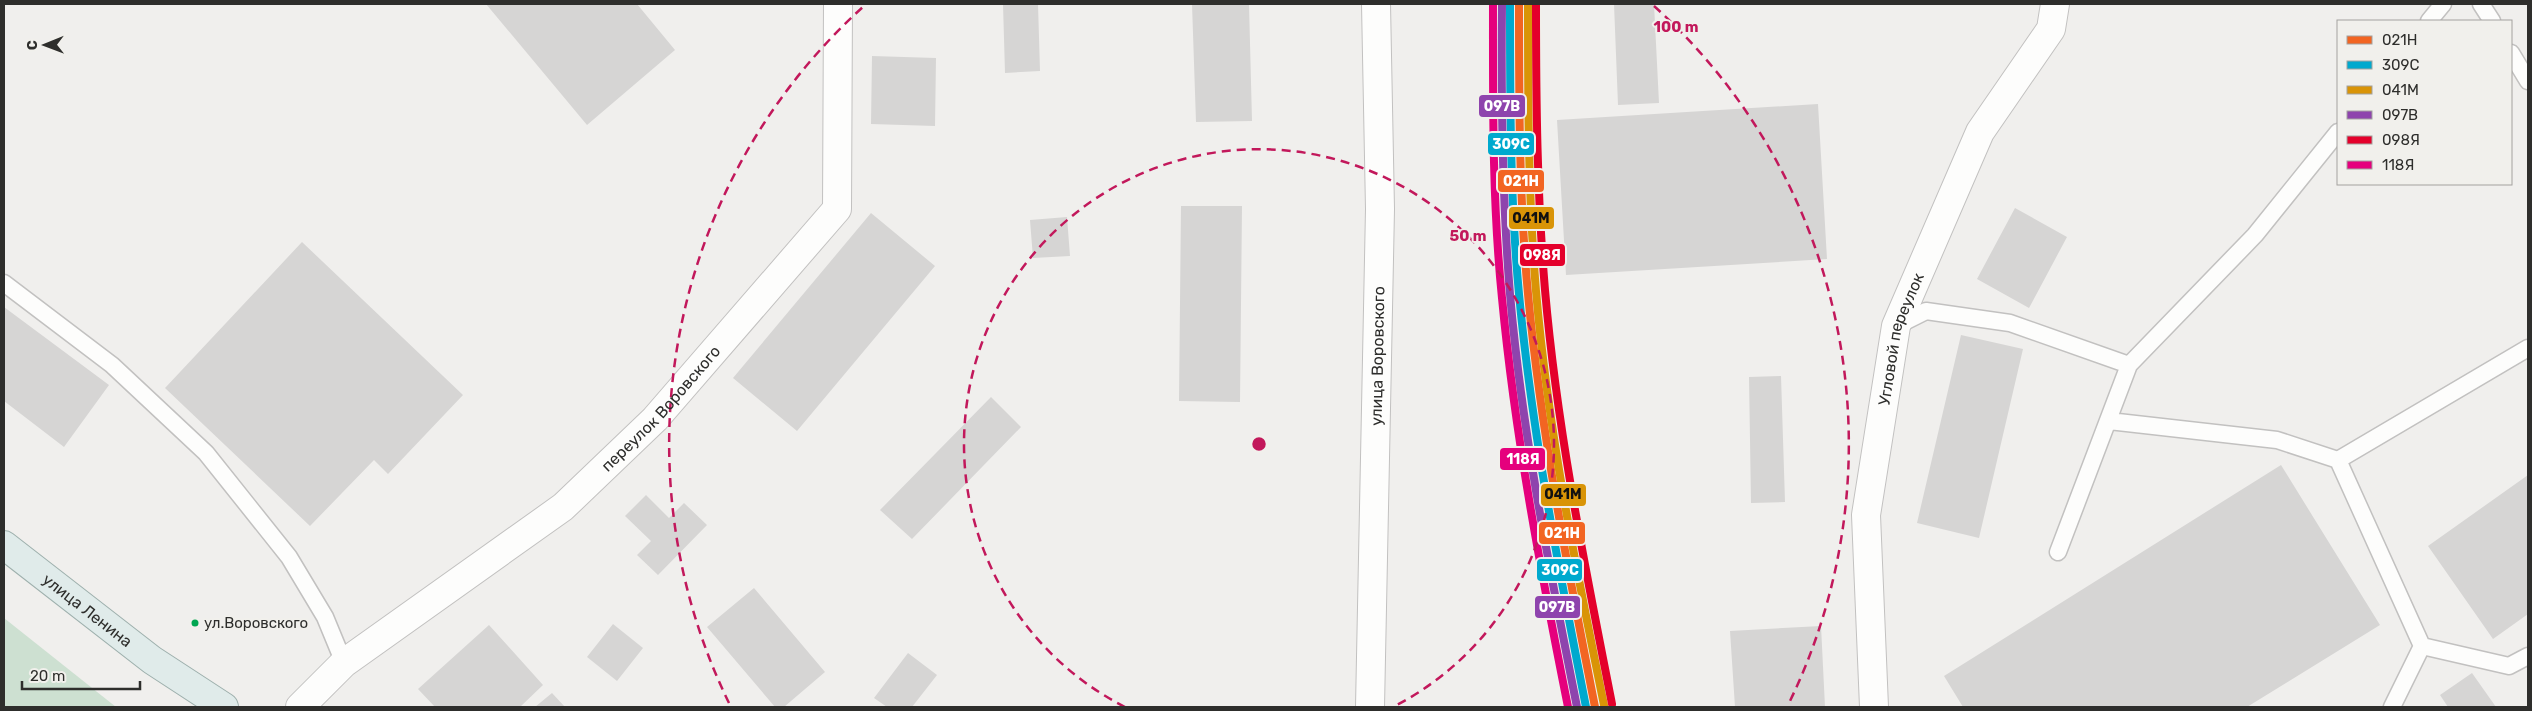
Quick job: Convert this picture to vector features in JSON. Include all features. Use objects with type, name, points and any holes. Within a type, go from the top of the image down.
[{"type":"main road","name":"улица Ленина","points":[[4,545],[152,660],[224,707]]},
{"type":"street","name":"переулок Воровского","points":[[300,707],[344,663],[563,506],[655,419],[837,209],[838,4]]},
{"type":"street","name":"улица Воровского","points":[[1370,707],[1380,209],[1376,4]]},
{"type":"street","name":"Угловой переулок","points":[[1874,707],[1866,515],[1896,326],[1980,132],[2051,29],[2056,4]]},
{"type":"lane","points":[[2430,20],[2443,4]]},
{"type":"lane","points":[[2481,4],[2491,20]]},
{"type":"lane","points":[[2512,55],[2528,82]]},
{"type":"lane","points":[[2058,552],[2130,365],[2255,235],[2337,133]]},
{"type":"lane","points":[[4,283],[112,365],[206,453],[289,557],[325,617],[344,663]]},
{"type":"lane","points":[[1896,326],[1926,311],[2010,323],[2130,365]]},
{"type":"lane","points":[[2338,460],[2528,348]]},
{"type":"lane","points":[[2110,421],[2277,440],[2338,460],[2422,646]]},
{"type":"lane","points":[[2422,646],[2509,666],[2528,656]]},
{"type":"lane","points":[[2392,707],[2422,646]]},
{"type":"green space","points":[[4,618],[116,707],[4,707]]},
{"type":"building","points":[[486,4],[637,4],[675,50],[587,125]]},
{"type":"building","points":[[1003,4],[1038,4],[1040,71],[1005,73]]},
{"type":"building","points":[[1192,4],[1249,4],[1252,121],[1196,122]]},
{"type":"building","points":[[1614,4],[1654,4],[1659,103],[1618,105]]},
{"type":"building","points":[[872,56],[936,58],[935,126],[871,124]]},
{"type":"building","points":[[1818,104],[1827,259],[1566,275],[1557,120]]},
{"type":"building","points":[[1181,206],[1242,206],[1240,402],[1179,401]]},
{"type":"building","points":[[2015,208],[2067,237],[2029,308],[1977,279]]},
{"type":"building","points":[[871,213],[935,266],[797,431],[733,378]]},
{"type":"building","points":[[1067,217],[1070,256],[1033,258],[1030,220]]},
{"type":"building","points":[[302,242],[463,395],[388,474],[374,460],[310,526],[165,388]]},
{"type":"building","points":[[4,307],[109,385],[64,447],[4,401]]},
{"type":"building","points":[[1961,335],[2023,349],[1979,538],[1917,523]]},
{"type":"building","points":[[1781,376],[1785,502],[1751,503],[1749,377]]},
{"type":"building","points":[[991,397],[1021,427],[912,539],[880,510]]},
{"type":"building","points":[[2281,465],[2380,625],[2247,707],[1963,707],[1944,676]]},
{"type":"building","points":[[2528,475],[2528,614],[2493,639],[2428,546]]},
{"type":"building","points":[[646,495],[669,518],[684,503],[707,525],[658,575],[637,555],[651,541],[625,516]]},
{"type":"building","points":[[754,588],[825,672],[784,707],[775,707],[707,627]]},
{"type":"building","points":[[613,624],[643,648],[617,681],[587,657]]},
{"type":"building","points":[[489,625],[543,685],[520,707],[435,707],[418,689]]},
{"type":"building","points":[[1821,626],[1825,707],[1735,707],[1730,631]]},
{"type":"building","points":[[908,653],[937,675],[912,707],[887,707],[874,698]]},
{"type":"building","points":[[2472,673],[2496,707],[2448,707],[2440,695]]},
{"type":"building","points":[[552,693],[565,707],[535,707]]},
{"type":"transit line","name":"118Я","points":[[1493,4],[1495,188],[1507,350],[1521,452],[1568,707]]},
{"type":"transit line","name":"097В","points":[[1502,4],[1504,186],[1507,258],[1515,346],[1529,450],[1577,707]]},
{"type":"transit line","name":"309С","points":[[1510,4],[1512,186],[1519,294],[1531,398],[1547,501],[1586,707]]},
{"type":"transit line","name":"021Н","points":[[1519,4],[1521,186],[1528,294],[1540,398],[1556,501],[1595,707]]},
{"type":"transit line","name":"041М","points":[[1528,4],[1530,183],[1533,255],[1541,343],[1564,499],[1604,705]]},
{"type":"transit line","name":"098Я","points":[[1536,4],[1539,183],[1542,254],[1550,342],[1564,446],[1612,704]]},
{"type":"place","name":"ул.Воровского","points":[[195,623]]}]
